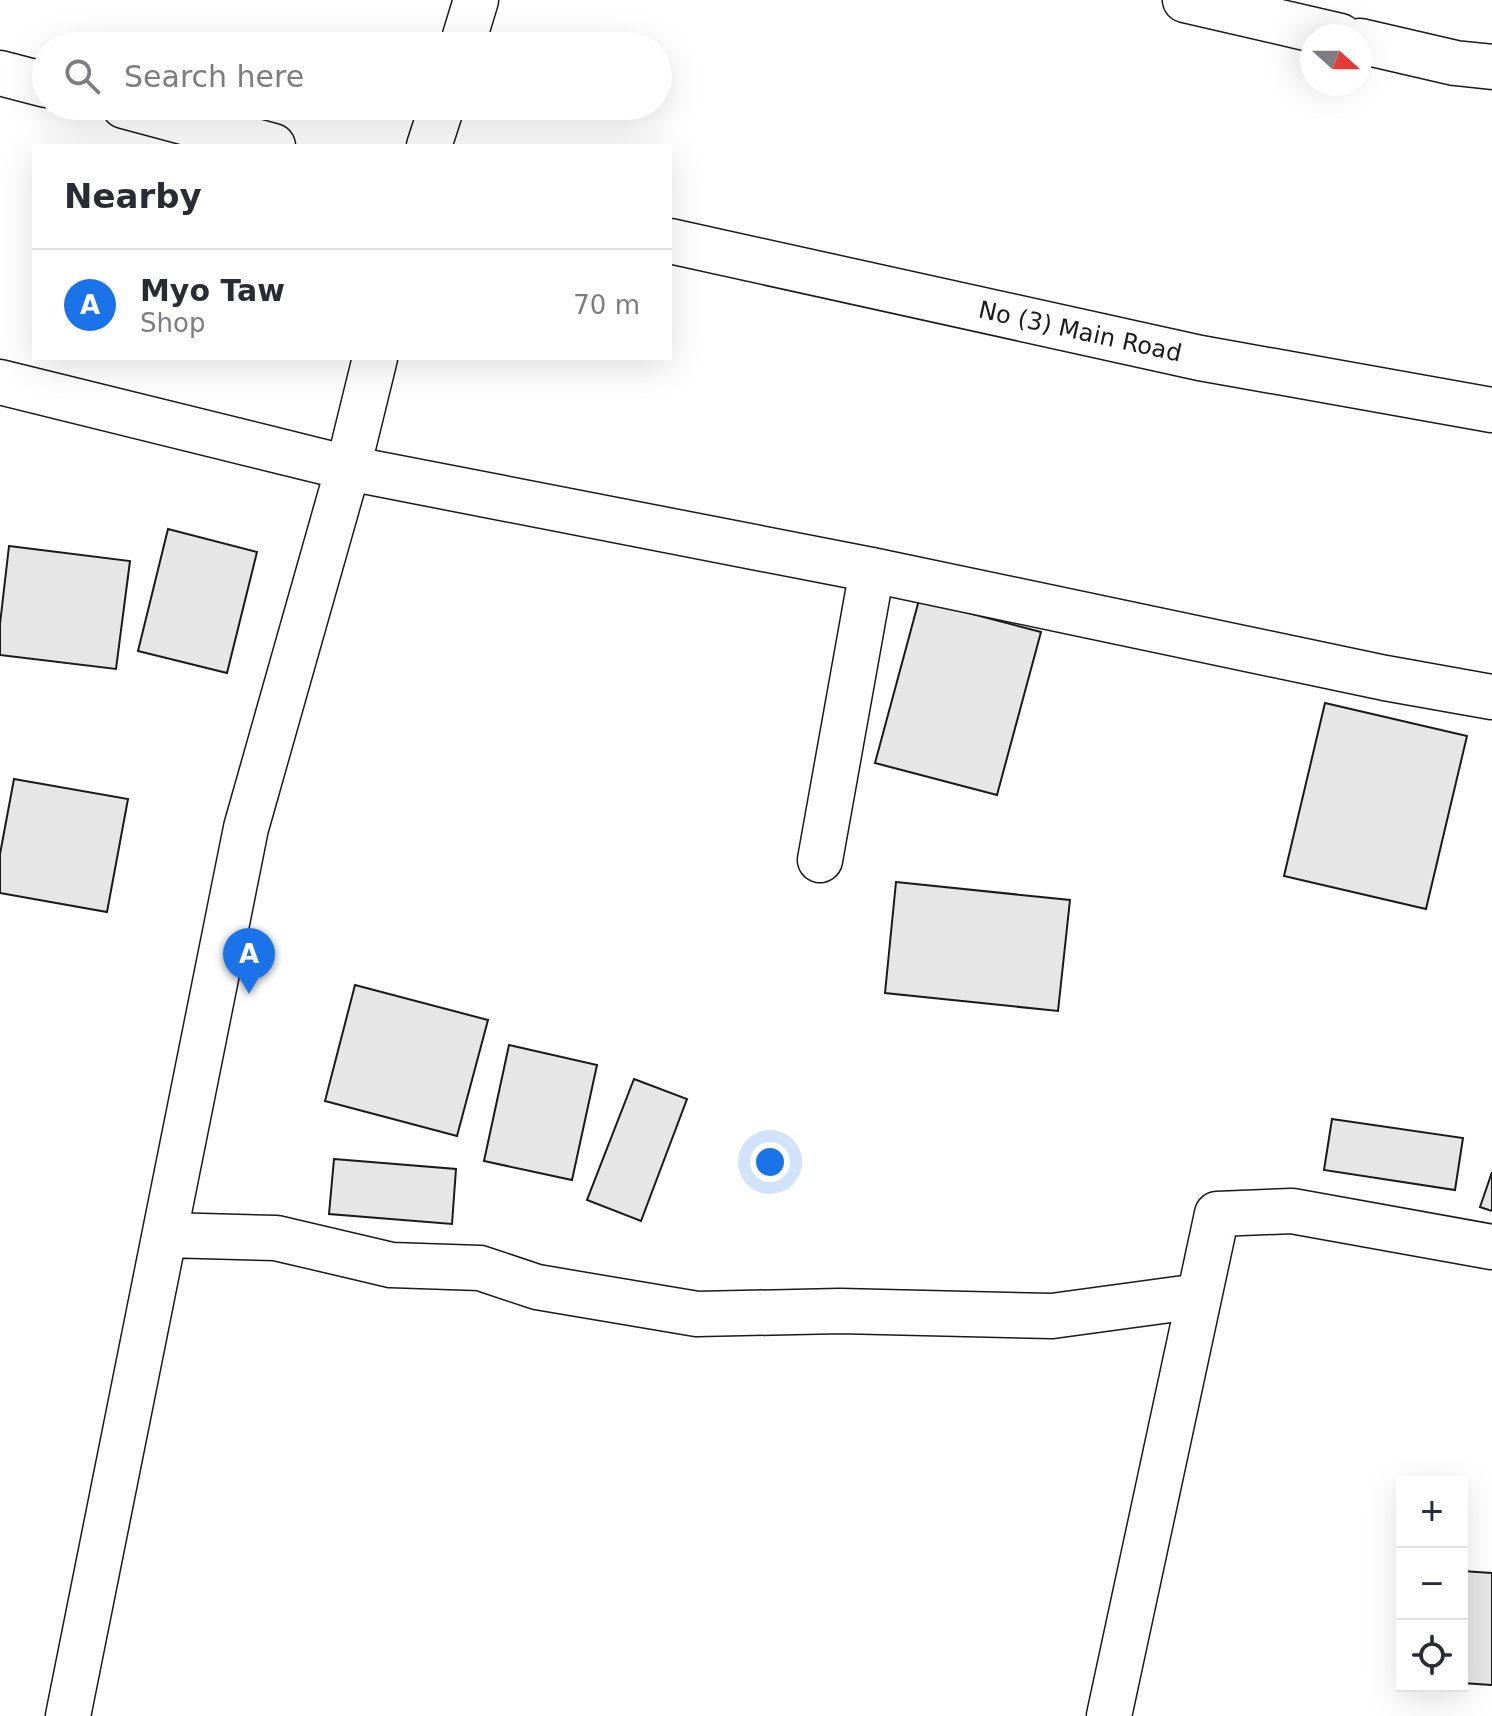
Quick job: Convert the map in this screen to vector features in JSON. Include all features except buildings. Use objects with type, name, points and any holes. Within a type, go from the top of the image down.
[{"type":"street","points":[[466,32],[476,0]]},
{"type":"street","points":[[1185,0],[1300,27]]},
{"type":"street","points":[[1372,44],[1455,63],[1492,67]]},
{"type":"street","points":[[0,73],[32,81]]},
{"type":"street","points":[[176,120],[266,144]]},
{"type":"street","points":[[430,144],[437,120]]},
{"type":"street","name":"No (3) Main Road","points":[[672,241],[1200,358],[1492,410]]},
{"type":"street","points":[[68,1716],[246,828],[348,468],[375,360]]},
{"type":"street","points":[[0,382],[348,468],[872,570],[1385,678],[1492,697]]},
{"type":"street","points":[[820,860],[872,570]]},
{"type":"street","points":[[1109,1716],[1217,1214],[1292,1211],[1492,1247]]},
{"type":"street","points":[[166,1235],[276,1238],[391,1265],[480,1268],[537,1287],[697,1314],[840,1311],[1052,1316],[1199,1296]]},
{"type":"place","name":"Myo Taw","points":[[249,994]]}]
